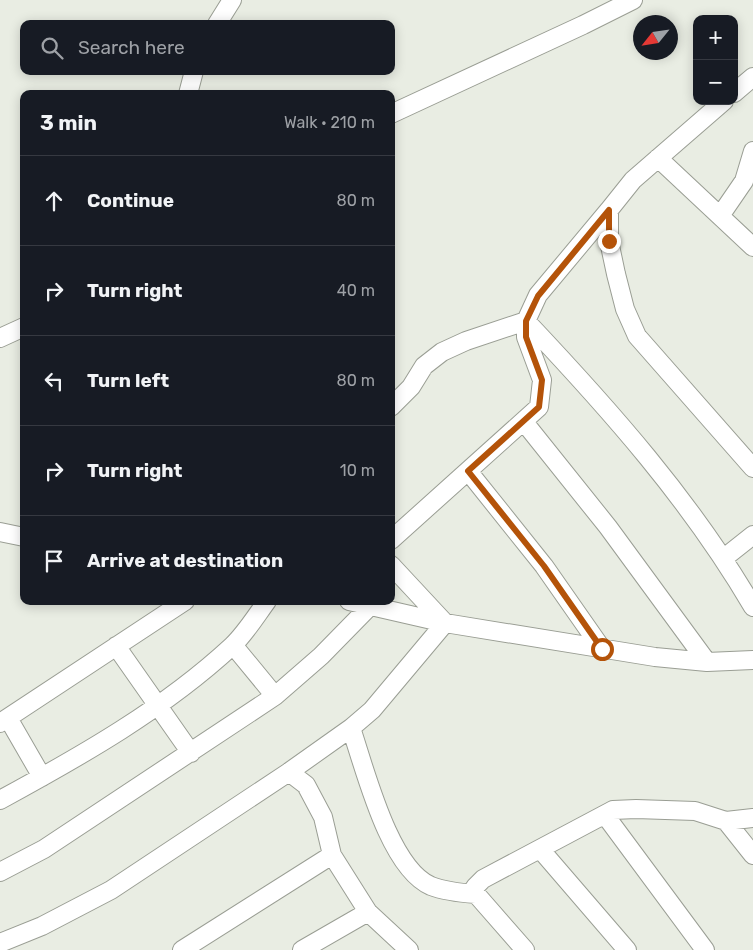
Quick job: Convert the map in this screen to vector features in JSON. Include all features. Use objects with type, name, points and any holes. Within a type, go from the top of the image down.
[{"type":"street","points":[[220,20],[232,0]]},
{"type":"street","points":[[395,112],[633,0]]},
{"type":"street","points":[[189,90],[193,75]]},
{"type":"street","points":[[738,90],[753,77]]},
{"type":"street","points":[[395,536],[539,407],[542,380],[526,337],[526,321],[538,296],[633,180],[719,105]]},
{"type":"street","points":[[720,216],[744,182],[753,151]]},
{"type":"street","points":[[658,158],[753,247]]},
{"type":"street","points":[[609,210],[609,241],[616,274],[625,309],[637,336],[753,468]]},
{"type":"street","points":[[395,403],[410,387],[424,366],[442,352],[466,341],[526,321]]},
{"type":"street","points":[[526,321],[591,390],[664,476],[724,558],[753,607]]},
{"type":"street","points":[[0,338],[20,329]]},
{"type":"street","points":[[524,422],[608,527],[707,662]]},
{"type":"street","points":[[468,471],[544,566],[602,649]]},
{"type":"street","points":[[0,532],[20,535]]},
{"type":"street","points":[[724,558],[753,535]]},
{"type":"street","points":[[395,569],[445,622]]},
{"type":"street","points":[[42,777],[4,720],[179,605]]},
{"type":"street","points":[[0,800],[42,777],[158,705],[233,645],[264,605]]},
{"type":"street","points":[[366,605],[445,622],[602,649],[707,662],[753,660]]},
{"type":"street","points":[[0,872],[44,849],[275,696],[321,656],[370,606]]},
{"type":"street","points":[[0,943],[42,926],[111,890],[289,772],[351,728],[372,710],[445,622]]},
{"type":"street","points":[[233,645],[275,696]]},
{"type":"street","points":[[116,646],[191,753]]},
{"type":"street","points":[[351,728],[393,845],[411,872],[430,886],[476,894]]},
{"type":"street","points":[[289,772],[306,785],[323,817],[332,855],[368,912],[409,950]]},
{"type":"street","points":[[525,950],[476,894],[475,887],[483,879],[613,810],[636,808],[695,811],[726,822],[753,818]]},
{"type":"street","points":[[605,815],[705,950]]},
{"type":"street","points":[[726,822],[753,855]]},
{"type":"street","points":[[540,849],[627,950]]},
{"type":"street","points":[[182,950],[332,855]]},
{"type":"street","points":[[302,950],[368,912]]},
{"type":"route","points":[[602,649],[544,566],[468,471],[539,407],[542,380],[526,337],[526,321],[538,296],[609,210],[609,241]]}]
